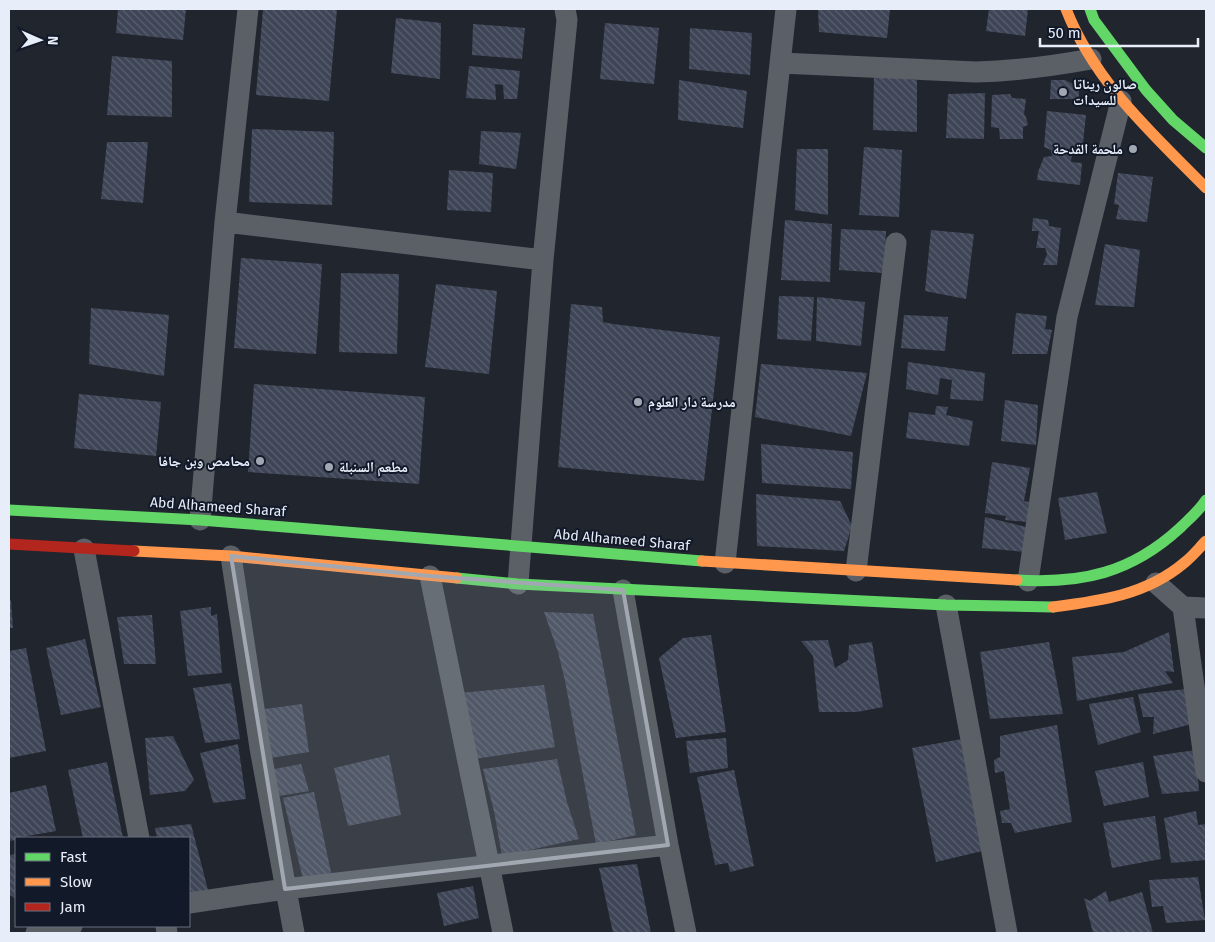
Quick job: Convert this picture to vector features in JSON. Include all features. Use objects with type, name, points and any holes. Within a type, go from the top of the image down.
[{"type":"main road","points":[[1066,9],[1073,27],[1091,59],[1120,101],[1206,188]]},
{"type":"main road","points":[[1090,9],[1094,20],[1146,90],[1173,120],[1206,148]]},
{"type":"main road","name":"Abd Alhameed Sharaf","points":[[9,510],[200,520],[725,564],[1028,581],[1067,581],[1094,576],[1131,563],[1159,546],[1179,529],[1206,500]]},
{"type":"main road","points":[[9,544],[232,556],[518,584],[1050,607],[1093,602],[1131,593],[1156,583],[1185,563],[1206,541]]},
{"type":"street","points":[[200,520],[225,222],[248,9]]},
{"type":"street","points":[[518,584],[543,260],[567,20],[565,9]]},
{"type":"street","points":[[725,564],[786,9]]},
{"type":"street","points":[[781,63],[930,71],[1008,72],[1091,59]]},
{"type":"street","points":[[1028,581],[1067,317],[1120,101]]},
{"type":"street","points":[[225,222],[543,260]]},
{"type":"street","points":[[856,571],[896,243]]},
{"type":"street","points":[[84,549],[139,837]]},
{"type":"street","points":[[232,556],[260,748],[294,933]]},
{"type":"street","points":[[430,576],[503,933]]},
{"type":"street","points":[[1156,583],[1183,607],[1206,608]]},
{"type":"street","points":[[623,590],[668,845],[686,933]]},
{"type":"street","points":[[946,604],[1007,933]]},
{"type":"street","points":[[1183,607],[1206,772]]},
{"type":"street","points":[[190,903],[285,889],[668,845]]},
{"type":"street","points":[[36,933],[67,927]]},
{"type":"highlighted area","points":[[231,556],[430,576],[623,590],[668,845],[285,889]]},
{"type":"building","points":[[118,9],[186,9],[183,40],[116,33]]},
{"type":"building","points":[[263,9],[337,9],[329,101],[256,95]]},
{"type":"building","points":[[818,9],[890,9],[887,38],[819,32]]},
{"type":"building","points":[[989,9],[1028,9],[1025,36],[986,31]]},
{"type":"building","points":[[396,18],[441,23],[440,79],[391,73]]},
{"type":"building","points":[[605,23],[659,28],[654,84],[600,79]]},
{"type":"building","points":[[473,24],[525,28],[522,59],[472,55]]},
{"type":"building","points":[[690,28],[752,33],[750,75],[689,69]]},
{"type":"building","points":[[112,56],[172,61],[172,117],[107,115]]},
{"type":"building","points":[[469,66],[520,71],[517,99],[504,99],[503,85],[495,84],[496,100],[466,98]]},
{"type":"building","points":[[874,76],[917,80],[917,132],[873,130]]},
{"type":"building","points":[[679,80],[747,91],[743,128],[678,120]]},
{"type":"building","points":[[1051,80],[1065,80],[1079,87],[1079,99],[1050,99]]},
{"type":"building","points":[[985,93],[984,139],[946,138],[948,94]]},
{"type":"building","points":[[1010,94],[1012,98],[1026,99],[1024,114],[1028,125],[1023,127],[1023,139],[1000,139],[999,128],[991,127],[992,95]]},
{"type":"building","points":[[1047,111],[1086,115],[1082,152],[1072,152],[1071,162],[1082,163],[1080,185],[1037,180],[1044,157],[1052,156],[1051,150],[1044,147]]},
{"type":"building","points":[[252,129],[334,132],[332,205],[249,202]]},
{"type":"building","points":[[481,131],[521,133],[516,169],[479,164]]},
{"type":"building","points":[[107,142],[148,142],[143,203],[101,199]]},
{"type":"building","points":[[864,147],[902,150],[899,217],[859,215]]},
{"type":"building","points":[[797,149],[828,149],[828,215],[795,210]]},
{"type":"building","points":[[449,170],[493,173],[491,212],[447,210]]},
{"type":"building","points":[[1118,173],[1153,177],[1147,222],[1116,219],[1119,205],[1114,204]]},
{"type":"building","points":[[1033,218],[1048,220],[1049,226],[1061,228],[1057,265],[1043,265],[1047,254],[1045,248],[1036,248],[1039,231],[1032,231]]},
{"type":"building","points":[[785,220],[832,224],[830,282],[781,280]]},
{"type":"building","points":[[841,229],[886,231],[884,273],[839,270]]},
{"type":"building","points":[[931,230],[974,234],[966,299],[925,291]]},
{"type":"building","points":[[1105,244],[1140,250],[1134,307],[1095,305]]},
{"type":"building","points":[[241,258],[322,264],[316,354],[234,348]]},
{"type":"building","points":[[341,273],[399,274],[397,354],[339,352]]},
{"type":"building","points":[[436,284],[497,291],[489,374],[425,367]]},
{"type":"building","points":[[779,296],[814,297],[811,341],[777,339]]},
{"type":"building","points":[[817,297],[865,302],[861,346],[816,341]]},
{"type":"building","name":"مدرسة دار العلوم","points":[[571,304],[602,307],[603,322],[720,337],[704,481],[558,467]]},
{"type":"building","points":[[91,308],[169,315],[164,376],[89,364]]},
{"type":"building","points":[[1016,313],[1047,316],[1045,329],[1052,330],[1047,354],[1012,354]]},
{"type":"building","points":[[904,315],[948,317],[945,351],[901,348]]},
{"type":"building","points":[[908,362],[985,373],[983,401],[950,399],[952,380],[940,378],[938,395],[906,389]]},
{"type":"building","points":[[761,364],[867,373],[851,436],[755,417]]},
{"type":"building","points":[[254,384],[425,397],[419,484],[248,472]]},
{"type":"building","points":[[79,394],[161,402],[156,456],[74,448]]},
{"type":"building","points":[[1005,400],[1038,405],[1036,445],[1001,441]]},
{"type":"building","points":[[936,406],[948,407],[946,415],[973,421],[969,446],[906,438],[909,412],[935,415]]},
{"type":"building","points":[[761,444],[853,452],[851,489],[762,483]]},
{"type":"building","points":[[992,462],[1030,468],[1024,501],[1029,502],[1027,522],[1005,520],[1006,516],[985,513]]},
{"type":"building","points":[[1097,492],[1107,533],[1065,540],[1058,498]]},
{"type":"building","points":[[756,494],[840,501],[852,526],[844,551],[757,546]]},
{"type":"building","points":[[985,517],[1026,527],[1025,552],[982,548]]},
{"type":"building","points":[[9,600],[11,600],[13,628],[9,628]]},
{"type":"building","points":[[211,607],[211,616],[217,614],[222,673],[188,676],[180,611]]},
{"type":"building","points":[[544,612],[593,614],[636,835],[596,844],[565,681],[558,652]]},
{"type":"building","points":[[152,615],[156,664],[124,664],[117,617]]},
{"type":"building","points":[[1169,632],[1174,672],[1165,671],[1173,683],[1077,701],[1072,657],[1124,652]]},
{"type":"building","points":[[711,635],[726,732],[676,738],[659,658],[683,638]]},
{"type":"building","points":[[85,639],[101,707],[61,715],[46,648]]},
{"type":"building","points":[[828,640],[835,668],[848,660],[849,645],[872,642],[883,707],[857,712],[819,712],[813,656],[801,641]]},
{"type":"building","points":[[1049,642],[1063,714],[990,719],[980,652]]},
{"type":"building","points":[[26,648],[46,751],[9,758],[9,651]]},
{"type":"building","points":[[231,683],[240,739],[205,743],[193,688]]},
{"type":"building","points":[[544,685],[555,747],[474,759],[459,693]]},
{"type":"building","points":[[1186,689],[1192,724],[1153,734],[1154,717],[1143,717],[1138,694]]},
{"type":"building","points":[[1133,697],[1141,732],[1098,745],[1089,704]]},
{"type":"building","points":[[302,704],[309,752],[264,759],[257,710]]},
{"type":"building","points":[[1057,725],[1072,822],[1015,833],[1011,823],[1002,823],[1000,811],[1010,809],[1004,771],[995,773],[994,760],[1000,757],[1000,736]]},
{"type":"building","points":[[173,736],[194,780],[185,791],[150,795],[145,738]]},
{"type":"building","points":[[726,738],[728,768],[690,773],[686,741]]},
{"type":"building","points":[[962,739],[991,849],[936,862],[912,748]]},
{"type":"building","points":[[238,744],[246,799],[213,803],[200,753]]},
{"type":"building","points":[[1196,750],[1199,791],[1162,794],[1153,756]]},
{"type":"building","points":[[389,755],[401,815],[348,826],[334,768]]},
{"type":"building","points":[[557,759],[567,802],[579,839],[502,856],[494,811],[483,769]]},
{"type":"building","points":[[107,762],[123,837],[83,837],[68,770]]},
{"type":"building","points":[[1143,762],[1149,797],[1104,806],[1095,771]]},
{"type":"building","points":[[301,764],[309,791],[279,796],[274,769]]},
{"type":"building","points":[[734,770],[754,866],[730,872],[728,863],[715,865],[697,777]]},
{"type":"building","points":[[46,785],[56,831],[15,837],[15,840],[9,841],[9,793]]},
{"type":"building","points":[[314,792],[332,877],[304,883],[283,798]]},
{"type":"building","points":[[1196,811],[1198,825],[1206,824],[1206,860],[1171,863],[1164,818]]},
{"type":"building","points":[[1155,816],[1161,859],[1112,868],[1103,823]]},
{"type":"building","points":[[191,824],[208,890],[190,893],[190,837],[157,837],[155,828]]},
{"type":"building","points":[[15,854],[15,898],[10,895],[9,855]]},
{"type":"building","points":[[637,864],[651,933],[613,933],[599,868]]},
{"type":"building","points":[[1198,877],[1205,920],[1166,923],[1163,906],[1152,907],[1149,880]]},
{"type":"building","points":[[473,886],[479,918],[444,926],[437,893]]},
{"type":"building","points":[[1106,891],[1109,902],[1142,892],[1153,933],[1093,933],[1084,898],[1090,901]]},
{"type":"traffic: fast","points":[[1090,9],[1094,20],[1146,90],[1173,120],[1206,148]]},
{"type":"traffic: fast","points":[[1017,580],[1063,580],[1084,577],[1124,565],[1143,556],[1162,543],[1180,528],[1206,500]]},
{"type":"traffic: fast","points":[[9,510],[200,520],[702,561]]},
{"type":"traffic: fast","points":[[457,578],[518,584],[946,605],[1053,607]]},
{"type":"traffic: slow","points":[[1066,9],[1078,36],[1109,84],[1146,127],[1206,188]]},
{"type":"traffic: slow","points":[[1053,607],[1122,595],[1154,583],[1187,561],[1206,541]]},
{"type":"traffic: slow","points":[[134,551],[231,556],[457,578]]},
{"type":"traffic: slow","points":[[702,561],[1017,580]]},
{"type":"traffic: jam","points":[[9,544],[134,551]]},
{"type":"place","name":"صالون ريناتا للسيدات","points":[[1063,92]]},
{"type":"place","name":"ملحمة القدحة","points":[[1133,149]]},
{"type":"place","name":"مدرسة دار العلوم","points":[[638,402]]},
{"type":"place","name":"محامص وبن جافا","points":[[260,461]]},
{"type":"place","name":"مطعم السنبلة","points":[[329,467]]}]
